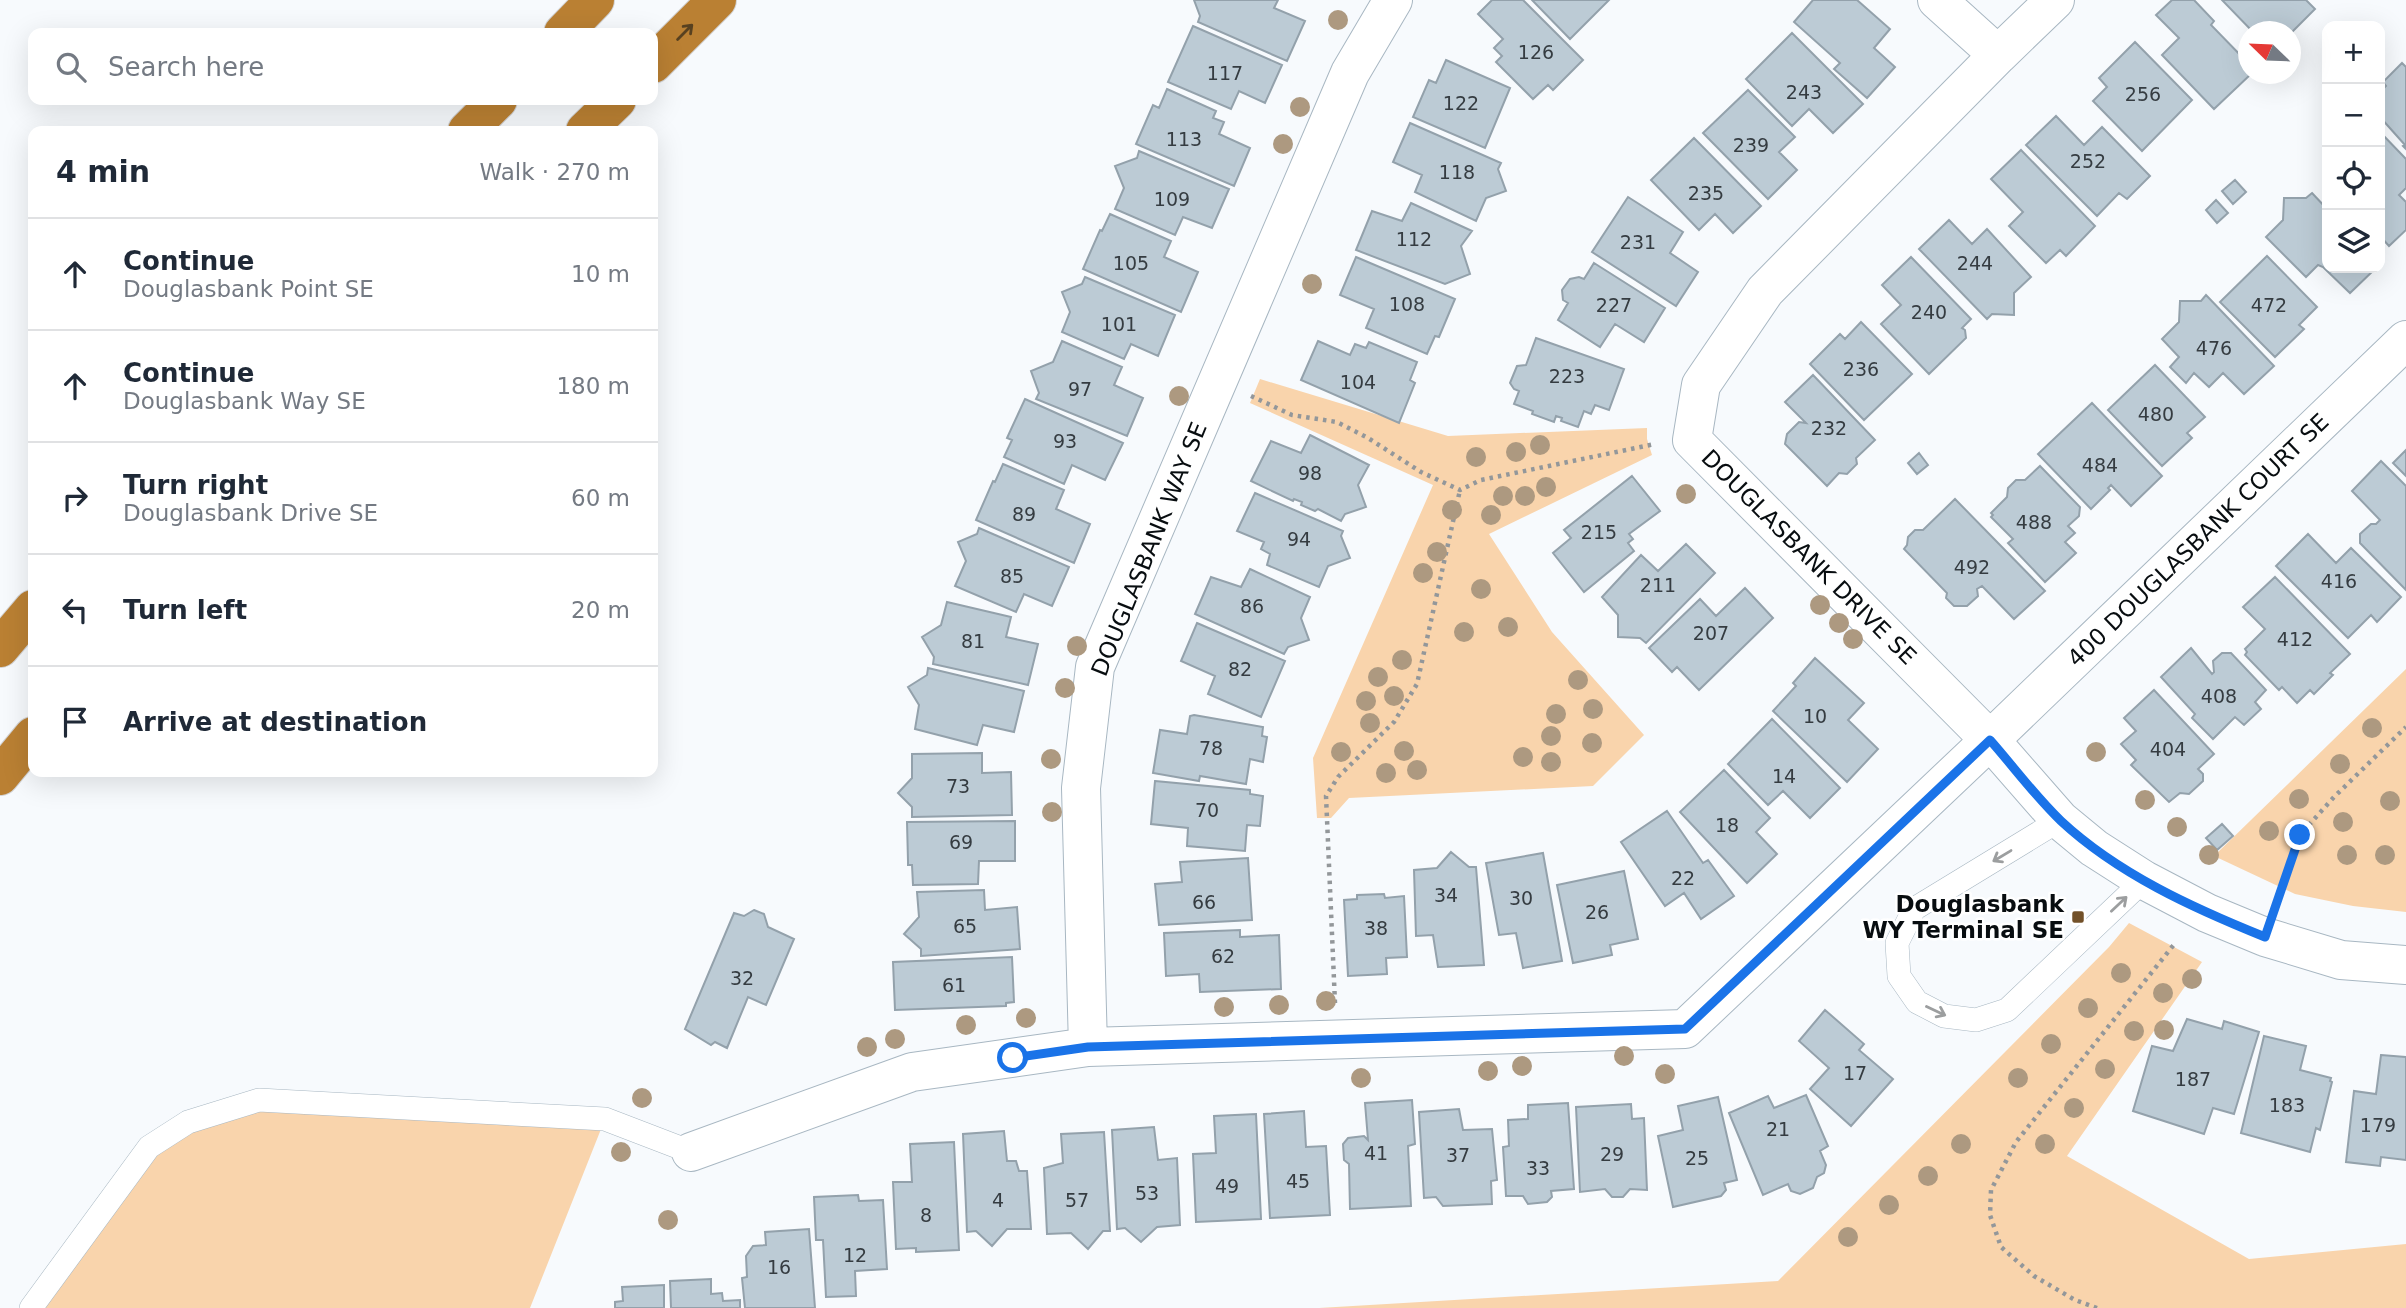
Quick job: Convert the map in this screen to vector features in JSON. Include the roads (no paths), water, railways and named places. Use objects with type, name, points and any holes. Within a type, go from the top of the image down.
[{"type":"highway","points":[[568,28],[596,0]]},
{"type":"highway","points":[[658,59],[717,0]]},
{"type":"highway","points":[[472,126],[493,105]]},
{"type":"highway","points":[[590,126],[612,105]]},
{"type":"highway","points":[[0,648],[28,615]]},
{"type":"highway","points":[[0,776],[28,742]]},
{"type":"street","name":"DOUGLASBANK WAY SE","points":[[1088,1047],[1082,788],[1095,667],[1350,73],[1393,0]]},
{"type":"street","points":[[1937,0],[1998,55]]},
{"type":"street","name":"DOUGLASBANK DRIVE SE","points":[[2055,0],[1765,290],[1701,385],[1692,440],[1990,740],[2060,820],[2094,848],[2144,880],[2207,913],[2265,937],[2341,960],[2406,965]]},
{"type":"street","name":"400 DOUGLASBANK COURT SE","points":[[1990,740],[2406,340]]},
{"type":"street","points":[[691,1152],[912,1072],[1088,1047],[1685,1029],[1990,740]]},
{"type":"lane","points":[[2060,820],[1914,909],[1896,943],[1899,976],[1917,1002],[1944,1016],[1976,1020],[2007,1010],[2144,880]]},
{"type":"lane","points":[[31,1308],[149,1147],[188,1122],[259,1100],[605,1119],[691,1152]]},
{"type":"place","name":"Douglasbank WY Terminal SE","points":[[2078,917]]}]
